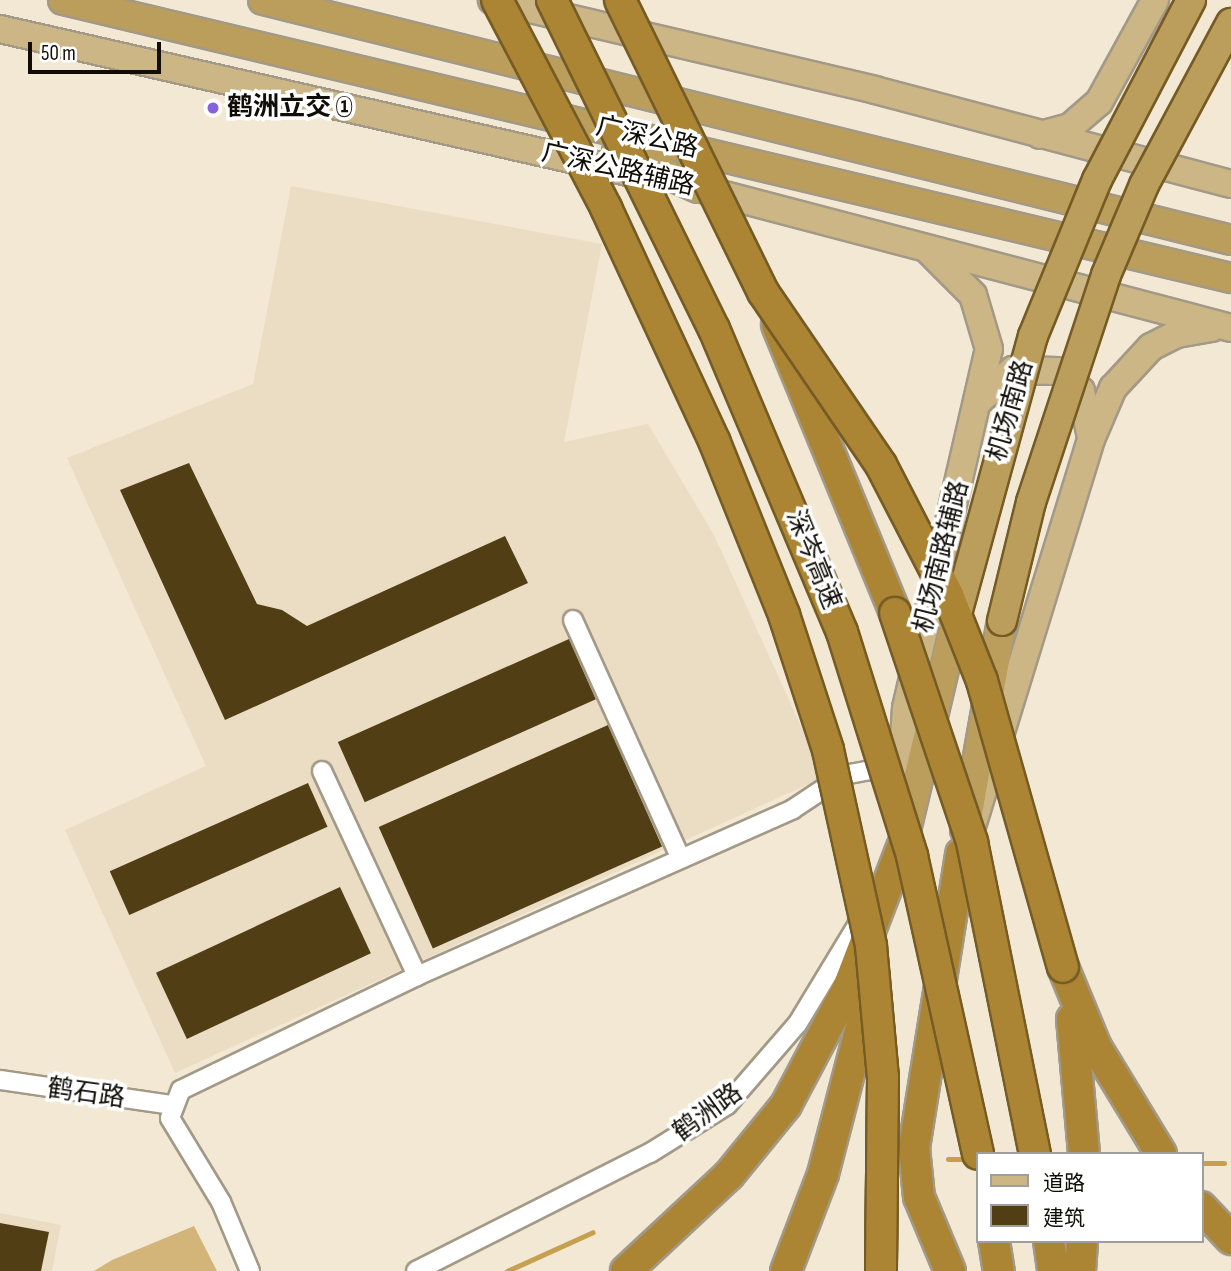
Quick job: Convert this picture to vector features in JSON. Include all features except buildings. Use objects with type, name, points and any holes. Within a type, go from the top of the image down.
[{"type":"highway","name":"广深公路","points":[[63,0],[1231,278]]},
{"type":"highway","name":"广深公路","points":[[263,0],[1231,240]]},
{"type":"highway","points":[[495,0],[606,208],[715,443],[784,615],[828,750],[871,946],[884,1104],[881,1271]]},
{"type":"highway","name":"深岑高速","points":[[552,0],[714,330],[842,632],[915,869],[978,1152]]},
{"type":"highway","points":[[620,0],[763,292],[936,726],[991,923],[1035,1152]]},
{"type":"highway","name":"机场南路","points":[[902,847],[958,610],[1034,336],[1097,180],[1191,0]]},
{"type":"highway","name":"机场南路","points":[[961,854],[1002,621],[1031,502],[1106,275],[1144,185],[1231,23]]},
{"type":"highway","points":[[523,108],[698,188]]},
{"type":"highway","points":[[763,292],[881,465],[948,595],[982,681],[1063,967],[1077,1047],[1084,1152]]},
{"type":"highway","points":[[626,1271],[729,1175],[786,1105],[848,988],[902,847]]},
{"type":"highway","points":[[786,1271],[823,1174],[902,847]]},
{"type":"highway","points":[[950,1271],[923,1210],[914,1148],[961,854]]},
{"type":"highway","points":[[1063,967],[1096,1047],[1160,1152]]},
{"type":"highway","points":[[1203,1209],[1231,1238]]},
{"type":"highway","points":[[994,1243],[999,1271]]},
{"type":"highway","points":[[1049,1243],[1054,1271]]},
{"type":"highway","points":[[1080,1271],[1082,1243]]},
{"type":"main road","points":[[495,0],[1231,184]]},
{"type":"main road","points":[[1040,135],[1070,127],[1100,102],[1155,0]]},
{"type":"main road","name":"广深公路辅路","points":[[0,29],[698,188],[1229,328]]},
{"type":"main road","name":"机场南路辅路","points":[[902,847],[899,764],[906,708],[980,401],[989,349],[985,321],[973,295],[926,248]]},
{"type":"main road","points":[[961,854],[992,776],[1091,439],[1118,381],[1151,347],[1192,329],[1229,328]]},
{"type":"main road","points":[[980,401],[1013,370],[1058,371],[1088,404],[1091,439]]},
{"type":"street","points":[[573,620],[680,857]]},
{"type":"street","points":[[250,1271],[221,1202],[170,1118],[172,1105],[181,1090],[417,976],[793,809],[844,775],[899,764]]},
{"type":"street","points":[[322,771],[417,976]]},
{"type":"street","name":"鹤洲路","points":[[416,1271],[650,1153],[727,1105],[798,1023],[902,847]]},
{"type":"street","name":"鹤石路","points":[[0,1080],[172,1105]]},
{"type":"shaded area","points":[[291,186],[602,244],[564,442],[648,424],[714,535],[824,777],[175,1073],[65,830],[206,766],[67,458],[253,384]]},
{"type":"shaded area","points":[[0,1213],[61,1225],[52,1271],[0,1271]]},
{"type":"shaded area","points":[[194,1226],[217,1271],[94,1271],[112,1260]]},
{"type":"waterway","points":[[948,1159],[970,1159]]},
{"type":"waterway","points":[[1203,1163],[1224,1163]]},
{"type":"waterway","points":[[507,1271],[593,1232]]},
{"type":"place","name":"鹤洲立交 ①","points":[[213,108]]}]
